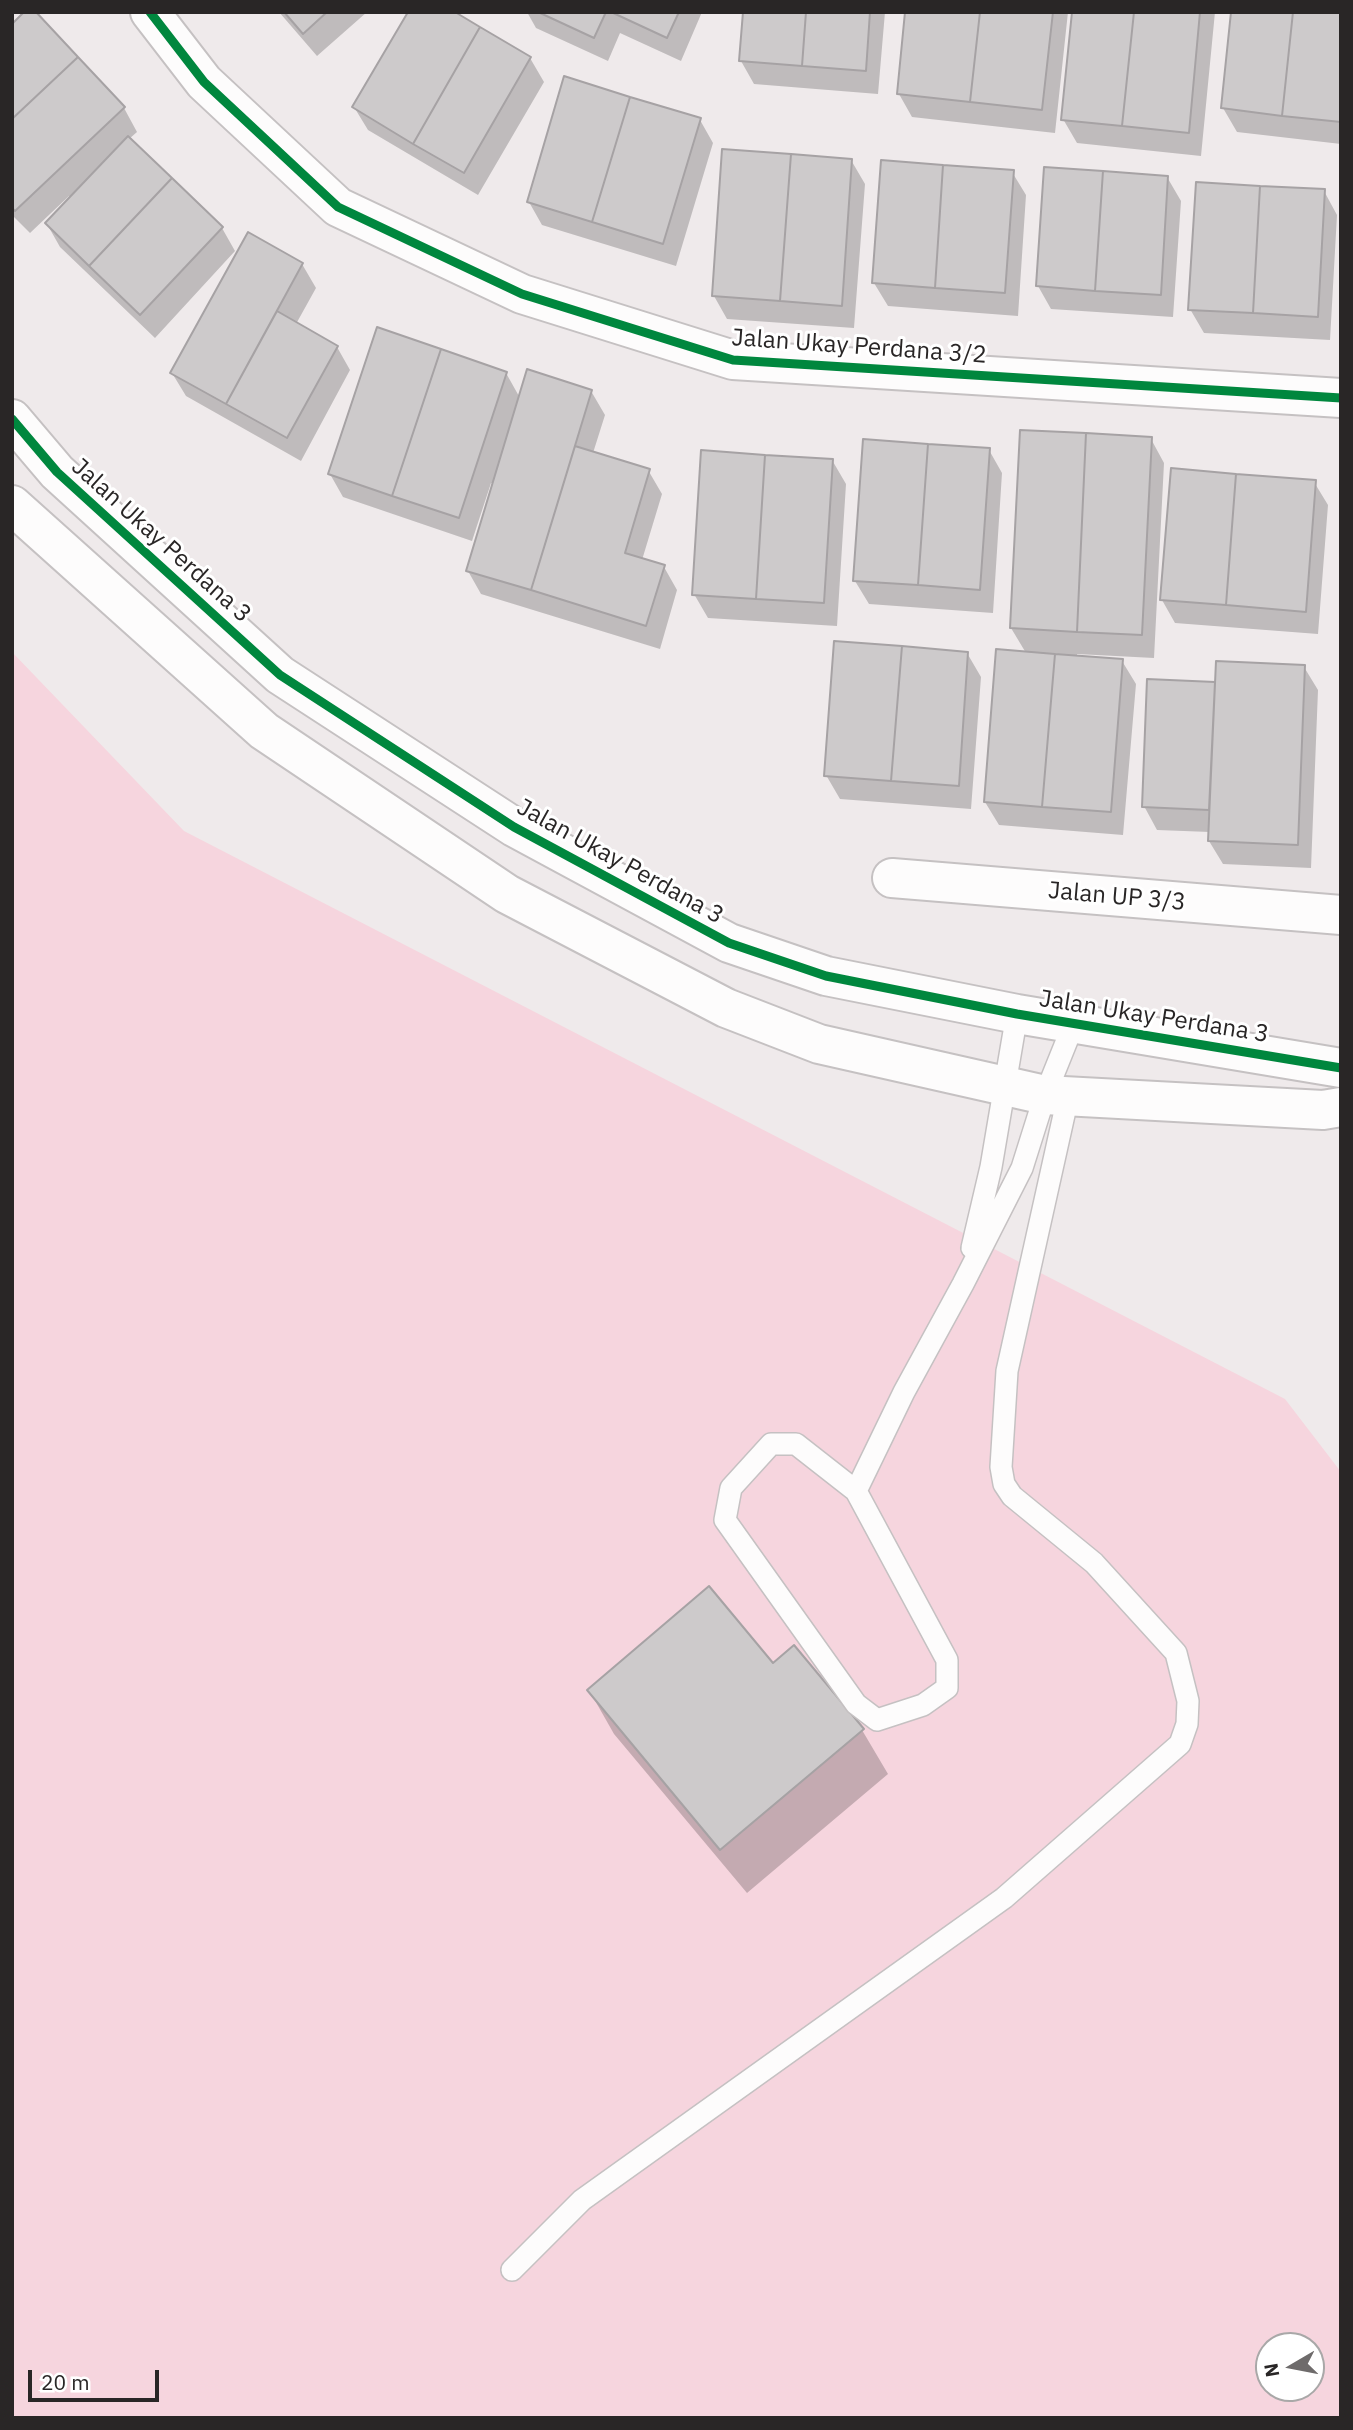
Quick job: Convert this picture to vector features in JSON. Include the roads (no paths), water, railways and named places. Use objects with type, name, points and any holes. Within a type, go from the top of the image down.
[{"type":"street","name":"Jalan Ukay Perdana 3/2","points":[[150,12],[204,82],[338,206],[522,294],[733,360],[1341,398]]},
{"type":"street","name":"Jalan Ukay Perdana 3","points":[[12,419],[57,472],[280,675],[514,827],[729,943],[826,976],[1017,1014],[1341,1068]]},
{"type":"street","points":[[12,505],[264,731],[507,894],[726,1008],[819,1044],[1056,1096],[1324,1110],[1341,1107]]},
{"type":"street","name":"Jalan UP 3/3","points":[[892,878],[1341,915]]},
{"type":"lane","points":[[963,1284],[991,1167],[1017,1014]]},
{"type":"lane","points":[[512,2270],[582,2200],[1004,1898],[1180,1744],[1187,1724],[1188,1701],[1176,1653],[1094,1563],[1012,1496],[1004,1484],[1001,1466],[1007,1371],[1056,1096],[1074,1023]]},
{"type":"lane","points":[[856,1491],[1056,1096]]},
{"type":"lane","points":[[771,1444],[796,1444],[856,1491],[947,1660],[947,1688],[923,1704],[877,1720],[856,1704],[725,1520],[731,1488],[771,1444]]}]
